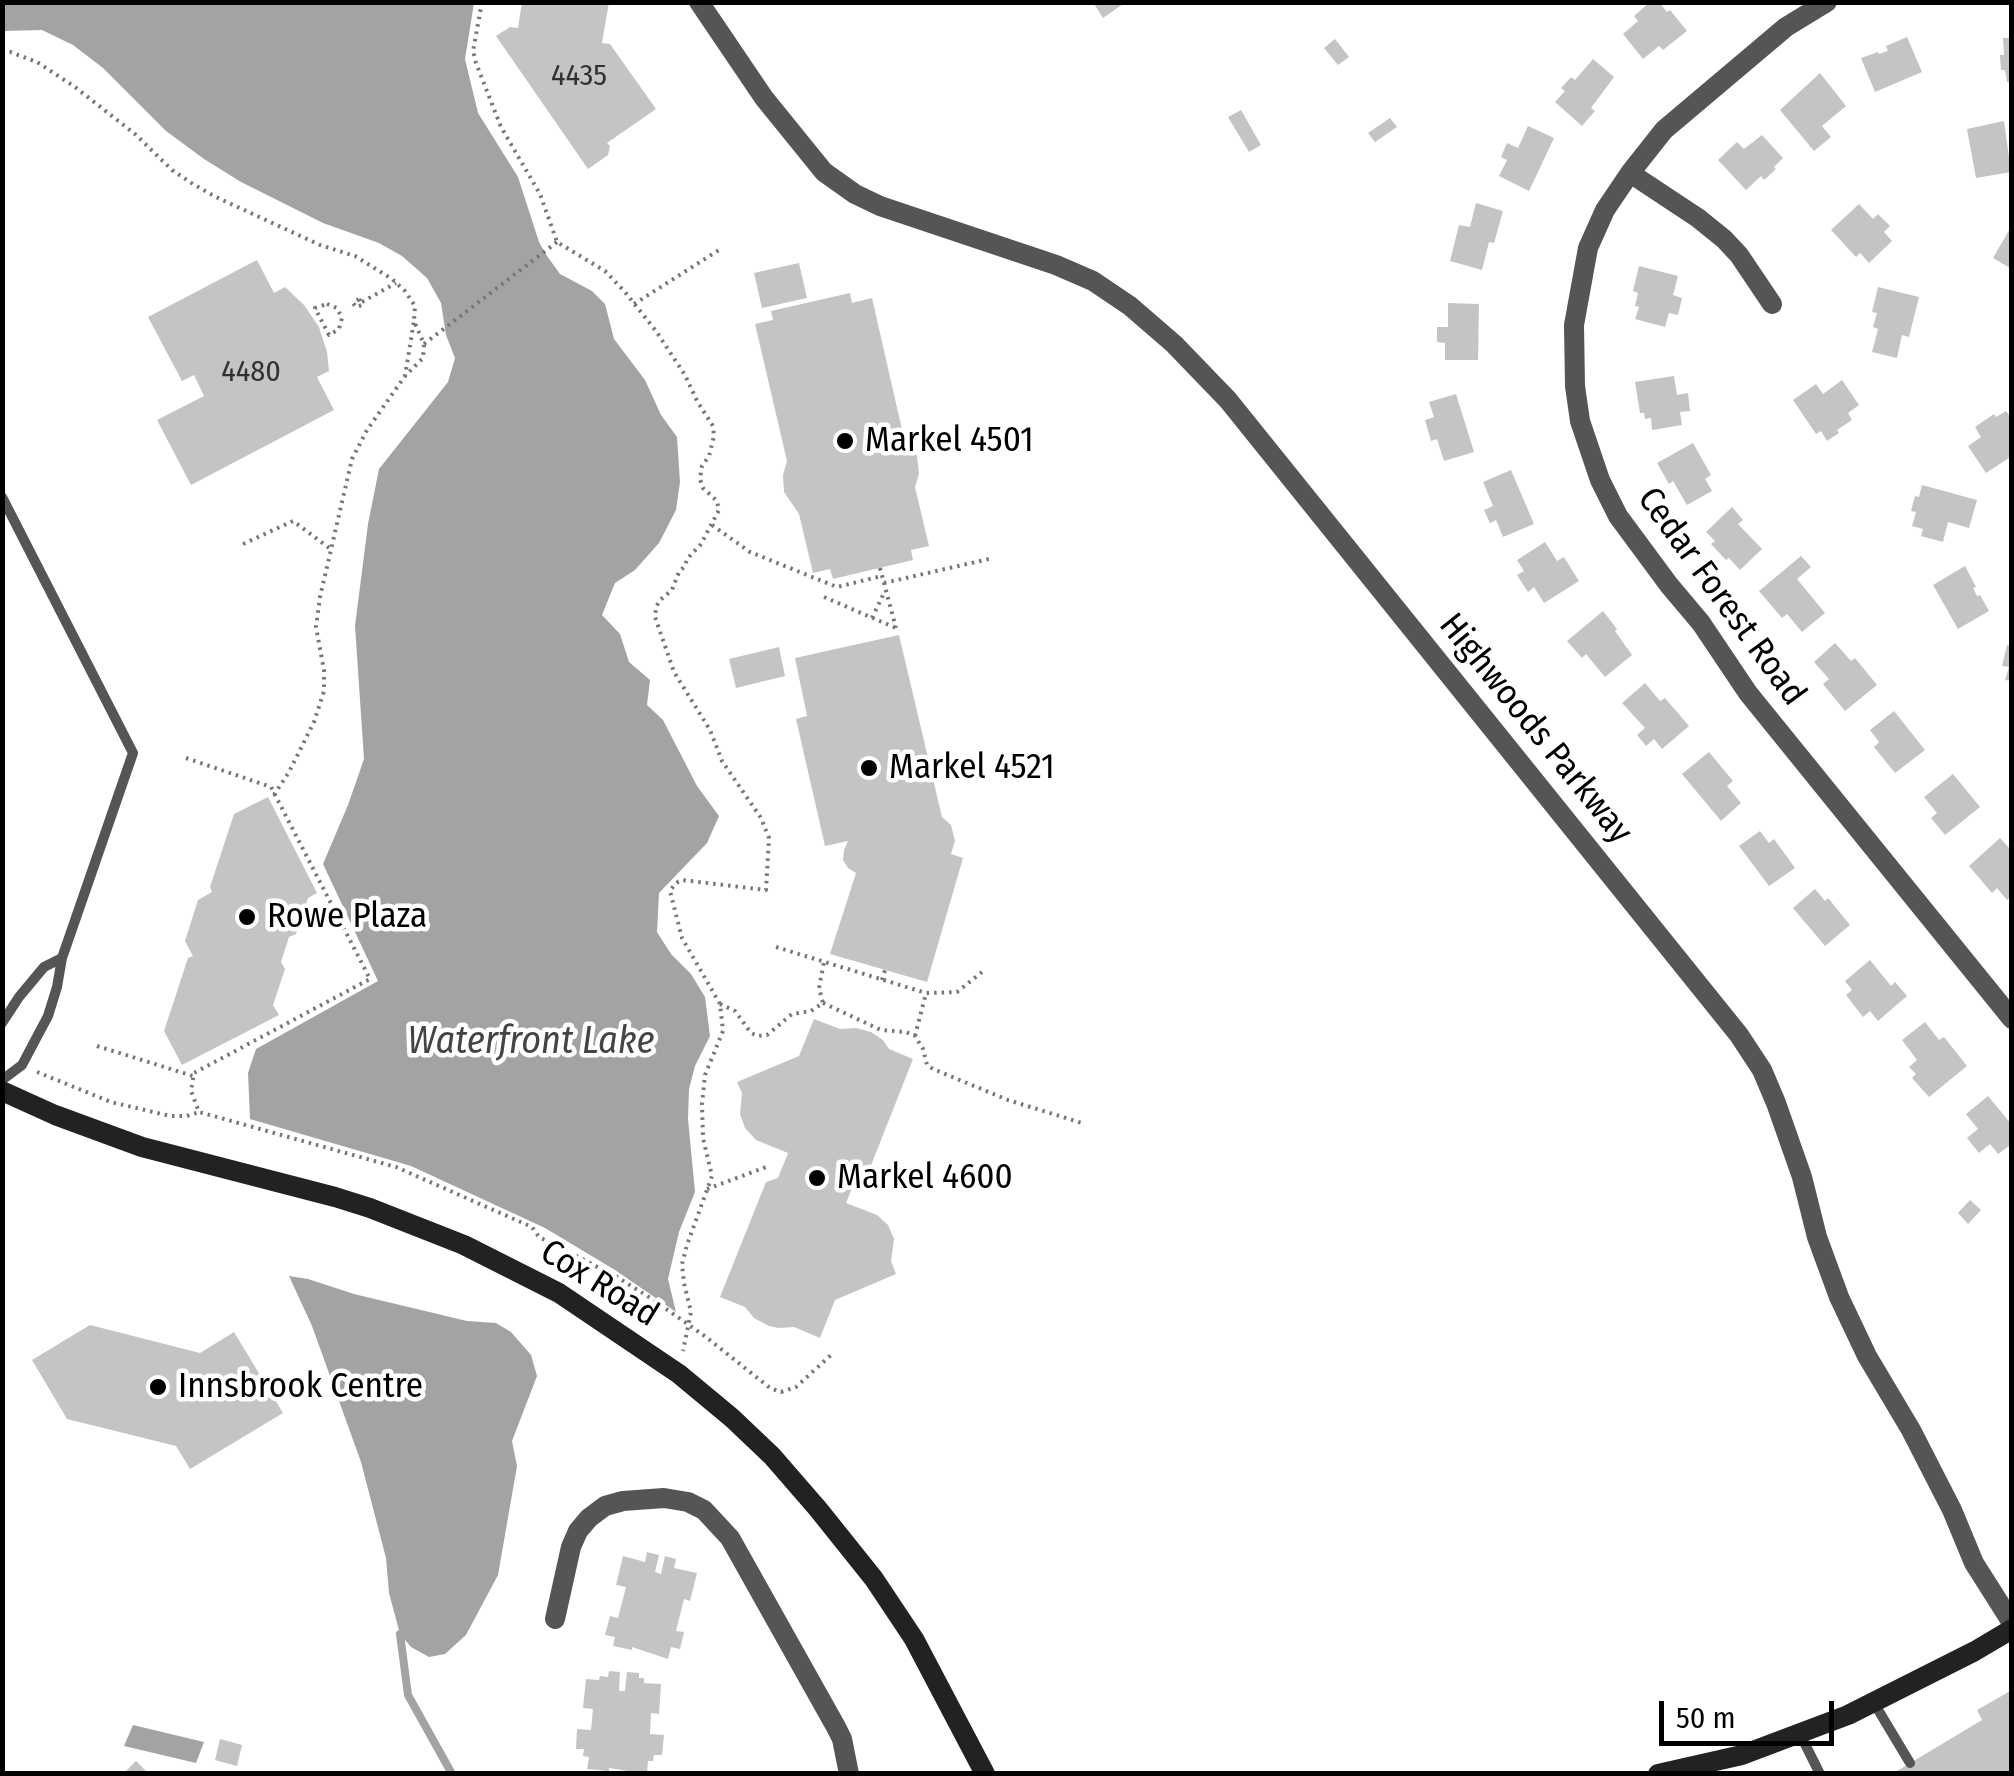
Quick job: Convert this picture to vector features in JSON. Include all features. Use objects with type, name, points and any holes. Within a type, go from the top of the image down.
[{"type":"main road","name":"Cox Road","points":[[2,1091],[55,1116],[142,1147],[353,1202],[464,1245],[559,1294],[678,1374],[772,1456],[874,1579],[914,1639],[985,1774]]},
{"type":"main road","points":[[1658,1774],[1707,1769],[1848,1715],[1975,1651],[2012,1626]]},
{"type":"street","name":"Highwoods Parkway","points":[[699,2],[764,98],[824,172],[880,206],[1093,281],[1174,344],[1228,400],[1739,1035],[1762,1070],[1796,1158],[1817,1237],[1839,1298],[1952,1510],[1974,1563],[2012,1626]]},
{"type":"street","name":"Cedar Forest Road","points":[[1827,2],[1786,27],[1664,130],[1605,210],[1588,248],[1574,325],[1580,421],[1600,480],[1618,516],[1702,623],[1748,693],[2012,1019]]},
{"type":"street","points":[[1630,173],[1724,239],[1772,304]]},
{"type":"street","points":[[554,1619],[570,1547],[589,1518],[605,1506],[664,1498],[688,1502],[704,1510],[730,1538],[836,1727],[848,1774]]},
{"type":"lane","points":[[2,497],[133,753],[62,958],[48,1016],[22,1065],[2,1080]]},
{"type":"lane","points":[[2,1023],[44,966],[62,958]]},
{"type":"lane","points":[[1873,1702],[1910,1763]]},
{"type":"lane","points":[[1799,1734],[1820,1774]]},
{"type":"path","points":[[482,2],[473,51],[476,63],[501,127],[540,194],[557,242],[605,271],[634,304],[686,375],[713,426],[714,436],[700,479],[703,488],[717,500],[719,510],[672,590],[659,602],[655,617],[674,672],[769,838],[766,890],[682,880],[670,891],[682,938],[720,1004],[723,1031],[705,1075],[702,1138],[712,1176],[682,1264],[691,1312],[678,1374]]},
{"type":"path","points":[[2,52],[37,62],[58,75],[135,134],[172,170],[216,198],[356,256],[396,283],[415,306],[406,376]]},
{"type":"path","points":[[424,344],[557,242]]},
{"type":"path","points":[[634,304],[722,248]]},
{"type":"path","points":[[362,302],[396,283]]},
{"type":"path","points":[[332,305],[341,312],[342,324],[329,335],[315,308],[320,306],[332,305]]},
{"type":"path","points":[[274,795],[314,722],[324,691],[316,626],[352,459],[367,430],[424,358],[424,344],[414,321]]},
{"type":"path","points":[[243,544],[293,520],[332,550]]},
{"type":"path","points":[[712,525],[750,552],[837,586],[882,576]]},
{"type":"path","points":[[885,586],[989,559]]},
{"type":"path","points":[[824,597],[896,628],[880,568]]},
{"type":"path","points":[[872,618],[885,586]]},
{"type":"path","points":[[186,758],[271,786],[370,979],[194,1073],[191,1091],[199,1112]]},
{"type":"path","points":[[776,947],[926,992],[957,992],[982,972]]},
{"type":"path","points":[[823,1003],[820,988],[824,962]]},
{"type":"path","points":[[882,980],[885,970]]},
{"type":"path","points":[[914,1036],[926,992]]},
{"type":"path","points":[[720,1004],[735,1011],[751,1034],[758,1036],[768,1035],[792,1014],[811,1011],[823,1003]]},
{"type":"path","points":[[823,1003],[881,1030],[914,1036],[927,1065],[933,1069],[1008,1100],[1082,1122]]},
{"type":"path","points":[[97,1046],[193,1076]]},
{"type":"path","points":[[22,1065],[111,1102],[170,1116],[199,1112],[424,1178],[532,1228],[539,1236],[617,1278],[780,1392],[796,1387],[831,1355]]},
{"type":"path","points":[[707,1189],[766,1167]]},
{"type":"water","name":"Waterfront Lake","points":[[3,2],[474,3],[465,59],[478,113],[518,177],[547,256],[560,274],[592,291],[605,304],[614,339],[645,380],[661,415],[677,437],[680,482],[676,510],[659,543],[635,570],[615,583],[602,615],[620,634],[629,662],[650,680],[647,705],[663,720],[697,786],[719,816],[707,843],[659,893],[657,932],[705,997],[710,1036],[689,1089],[695,1192],[679,1232],[668,1279],[676,1312],[545,1228],[411,1166],[250,1119],[248,1073],[256,1049],[378,981],[323,864],[364,759],[355,626],[379,469],[448,382],[455,358],[446,335],[441,303],[427,278],[402,256],[379,243],[323,223],[204,159],[166,131],[103,68],[73,45],[42,30],[3,31]]},
{"type":"water","points":[[289,1276],[467,1321],[496,1323],[511,1332],[531,1355],[537,1376],[512,1441],[517,1466],[498,1575],[466,1635],[445,1654],[429,1657],[411,1647],[400,1634],[389,1593],[386,1558],[361,1462],[312,1326]]},
{"type":"water","points":[[133,1725],[204,1742],[196,1763],[124,1746]]},
{"type":"building","points":[[522,2],[609,2],[602,43],[610,44],[656,109],[607,143],[608,155],[588,169],[496,36],[510,27],[518,28]]},
{"type":"building","points":[[1093,2],[1126,2],[1103,18]]},
{"type":"building","points":[[1650,2],[1659,2],[1667,12],[1670,10],[1687,31],[1663,50],[1659,46],[1643,59],[1623,34],[1638,21],[1634,16]]},
{"type":"building","points":[[1907,37],[1922,72],[1875,92],[1861,58],[1888,51],[1886,46]]},
{"type":"building","points":[[2003,38],[2012,38],[2012,82],[2007,82],[2005,70],[2001,70]]},
{"type":"building","points":[[1335,39],[1349,57],[1338,65],[1324,48]]},
{"type":"building","points":[[1593,59],[1614,77],[1582,126],[1555,102],[1565,91],[1561,88],[1571,77],[1575,80]]},
{"type":"building","points":[[1820,73],[1846,106],[1822,126],[1831,137],[1814,151],[1780,110]]},
{"type":"building","points":[[1241,110],[1261,145],[1249,152],[1228,117]]},
{"type":"building","points":[[1390,118],[1397,127],[1375,142],[1368,133]]},
{"type":"building","points":[[2004,121],[2011,172],[1976,178],[1967,129]]},
{"type":"building","points":[[1528,126],[1554,138],[1529,191],[1499,176],[1507,160],[1501,157],[1507,143],[1518,148]]},
{"type":"building","points":[[1762,135],[1783,158],[1764,180],[1761,176],[1746,190],[1718,160],[1737,142],[1744,149]]},
{"type":"building","points":[[1476,203],[1503,211],[1482,270],[1450,261],[1459,225],[1470,227]]},
{"type":"building","points":[[1859,204],[1873,219],[1878,214],[1890,226],[1884,232],[1892,241],[1869,263],[1860,253],[1856,257],[1831,230]]},
{"type":"building","points":[[2012,225],[2012,265],[2010,268],[1993,258]]},
{"type":"building","points":[[257,260],[274,293],[285,287],[319,327],[329,371],[317,377],[334,410],[191,485],[157,420],[204,396],[194,375],[182,381],[148,317]]},
{"type":"building","points":[[799,263],[807,298],[762,308],[754,273]]},
{"type":"building","points":[[1639,266],[1678,276],[1673,295],[1682,298],[1678,315],[1669,313],[1665,327],[1635,319],[1638,293],[1633,291]]},
{"type":"building","points":[[1878,287],[1919,297],[1909,337],[1902,335],[1897,358],[1872,352],[1878,329],[1873,327],[1877,313],[1872,312]]},
{"type":"building","name":"Markel 4501","points":[[850,293],[852,303],[872,298],[903,434],[917,456],[919,474],[915,487],[929,546],[911,550],[913,560],[833,579],[830,569],[813,573],[799,514],[784,492],[787,461],[755,324],[773,320],[771,311]]},
{"type":"building","points":[[1448,303],[1479,304],[1478,360],[1445,360],[1445,343],[1437,342],[1437,327],[1448,327]]},
{"type":"building","points":[[1674,376],[1677,395],[1688,393],[1690,411],[1680,412],[1682,425],[1652,430],[1651,418],[1645,419],[1644,413],[1640,413],[1635,382]]},
{"type":"building","points":[[1842,380],[1859,405],[1848,413],[1852,420],[1827,441],[1821,431],[1816,434],[1793,400],[1816,384],[1823,394]]},
{"type":"building","points":[[1456,394],[1474,452],[1444,461],[1437,439],[1431,441],[1425,420],[1434,417],[1429,402]]},
{"type":"building","points":[[2006,411],[2012,419],[2012,456],[1986,473],[1968,446],[1981,437],[1975,427]]},
{"type":"building","points":[[1693,443],[1711,475],[1705,479],[1712,491],[1687,505],[1657,463]]},
{"type":"building","points":[[1511,470],[1534,524],[1503,537],[1496,520],[1490,523],[1484,510],[1493,506],[1483,482]]},
{"type":"building","points":[[1922,485],[1977,500],[1969,528],[1948,522],[1943,542],[1921,536],[1923,529],[1912,526],[1916,512],[1911,511]]},
{"type":"building","points":[[1732,507],[1743,520],[1738,524],[1762,549],[1740,570],[1711,544],[1715,541],[1706,532]]},
{"type":"building","points":[[1545,542],[1557,561],[1564,557],[1579,581],[1544,603],[1534,587],[1528,592],[1517,575],[1524,571],[1517,560]]},
{"type":"building","points":[[1801,556],[1811,567],[1797,579],[1825,613],[1802,632],[1787,614],[1782,618],[1759,591]]},
{"type":"building","points":[[1965,566],[1977,596],[1989,611],[1958,629],[1933,585]]},
{"type":"building","points":[[1603,611],[1632,655],[1605,677],[1586,654],[1582,658],[1567,641]]},
{"type":"building","name":"Markel 4521","points":[[899,635],[942,817],[951,825],[955,841],[951,854],[963,858],[927,982],[830,954],[856,873],[843,860],[848,841],[825,846],[796,719],[807,716],[795,658]]},
{"type":"building","points":[[1835,643],[1851,661],[1855,658],[1877,685],[1845,711],[1823,684],[1829,679],[1814,662]]},
{"type":"building","points":[[2007,645],[2012,646],[2012,681],[2005,680],[2009,667],[2002,666]]},
{"type":"building","points":[[779,647],[785,676],[736,688],[729,659]]},
{"type":"building","points":[[1645,683],[1660,701],[1665,698],[1689,726],[1662,749],[1654,739],[1646,746],[1637,735],[1645,728],[1622,703]]},
{"type":"building","points":[[1894,711],[1925,750],[1895,773],[1874,747],[1879,742],[1870,730]]},
{"type":"building","points":[[1709,752],[1733,781],[1727,786],[1741,803],[1721,821],[1682,774]]},
{"type":"building","points":[[1953,774],[1980,807],[1945,835],[1931,818],[1937,813],[1924,797]]},
{"type":"building","name":"Rowe Plaza","points":[[268,797],[317,893],[308,898],[281,962],[285,969],[273,1005],[279,1015],[182,1065],[164,1031],[188,958],[193,956],[185,941],[198,900],[212,892],[210,887],[234,814]]},
{"type":"building","points":[[1760,831],[1769,843],[1774,839],[1795,868],[1769,886],[1739,846]]},
{"type":"building","points":[[2000,838],[2012,851],[2012,896],[2007,900],[1997,888],[1992,893],[1969,866]]},
{"type":"building","points":[[1815,889],[1825,901],[1828,898],[1850,925],[1825,946],[1793,908]]},
{"type":"building","points":[[1870,960],[1891,986],[1895,982],[1907,996],[1878,1021],[1870,1011],[1863,1017],[1846,995],[1852,990],[1845,981]]},
{"type":"building","name":"Markel 4600","points":[[814,1019],[840,1029],[871,1032],[889,1049],[913,1059],[868,1173],[856,1178],[846,1203],[877,1215],[888,1225],[894,1239],[891,1261],[896,1274],[835,1300],[820,1338],[794,1327],[769,1326],[754,1318],[745,1307],[720,1297],[766,1182],[778,1178],[788,1153],[756,1140],[745,1128],[740,1114],[742,1093],[737,1082],[799,1056]]},
{"type":"building","points":[[1925,1022],[1939,1040],[1944,1037],[1967,1066],[1929,1097],[1912,1078],[1916,1074],[1909,1067],[1917,1060],[1902,1040]]},
{"type":"building","points":[[1988,1096],[2012,1125],[2012,1144],[1998,1154],[1990,1144],[1979,1153],[1967,1138],[1978,1129],[1966,1114]]},
{"type":"building","points":[[1970,1200],[1981,1210],[1968,1224],[1958,1213]]},
{"type":"building","name":"Innsbrook Centre","points":[[90,1325],[200,1353],[234,1332],[283,1413],[190,1469],[176,1446],[67,1419],[32,1360]]},
{"type":"building","points":[[647,1552],[659,1555],[655,1572],[661,1574],[665,1556],[676,1559],[674,1568],[697,1573],[690,1601],[684,1599],[676,1631],[684,1632],[680,1649],[671,1647],[668,1659],[632,1647],[613,1646],[615,1637],[605,1635],[610,1616],[618,1618],[626,1587],[616,1585],[623,1556],[645,1562]]},
{"type":"building","points":[[609,1671],[620,1672],[619,1691],[625,1691],[627,1672],[639,1673],[644,1683],[661,1684],[659,1714],[651,1713],[650,1734],[664,1735],[662,1755],[654,1755],[653,1761],[648,1761],[647,1774],[587,1769],[589,1757],[583,1756],[584,1749],[576,1749],[577,1729],[591,1730],[593,1709],[583,1708],[586,1679],[608,1677]]},
{"type":"building","points":[[2012,1690],[2012,1774],[1892,1774],[1982,1720],[1977,1710]]},
{"type":"building","points":[[220,1739],[242,1745],[237,1766],[215,1760]]},
{"type":"building","points":[[136,1761],[149,1774],[123,1774]]},
{"type":"waterway","points":[[400,1634],[408,1695],[452,1774]]},
{"type":"place","name":"Markel 4501","points":[[845,441]]},
{"type":"place","name":"Markel 4521","points":[[869,768]]},
{"type":"place","name":"Rowe Plaza","points":[[247,917]]},
{"type":"place","name":"Markel 4600","points":[[817,1178]]},
{"type":"place","name":"Innsbrook Centre","points":[[158,1387]]}]
